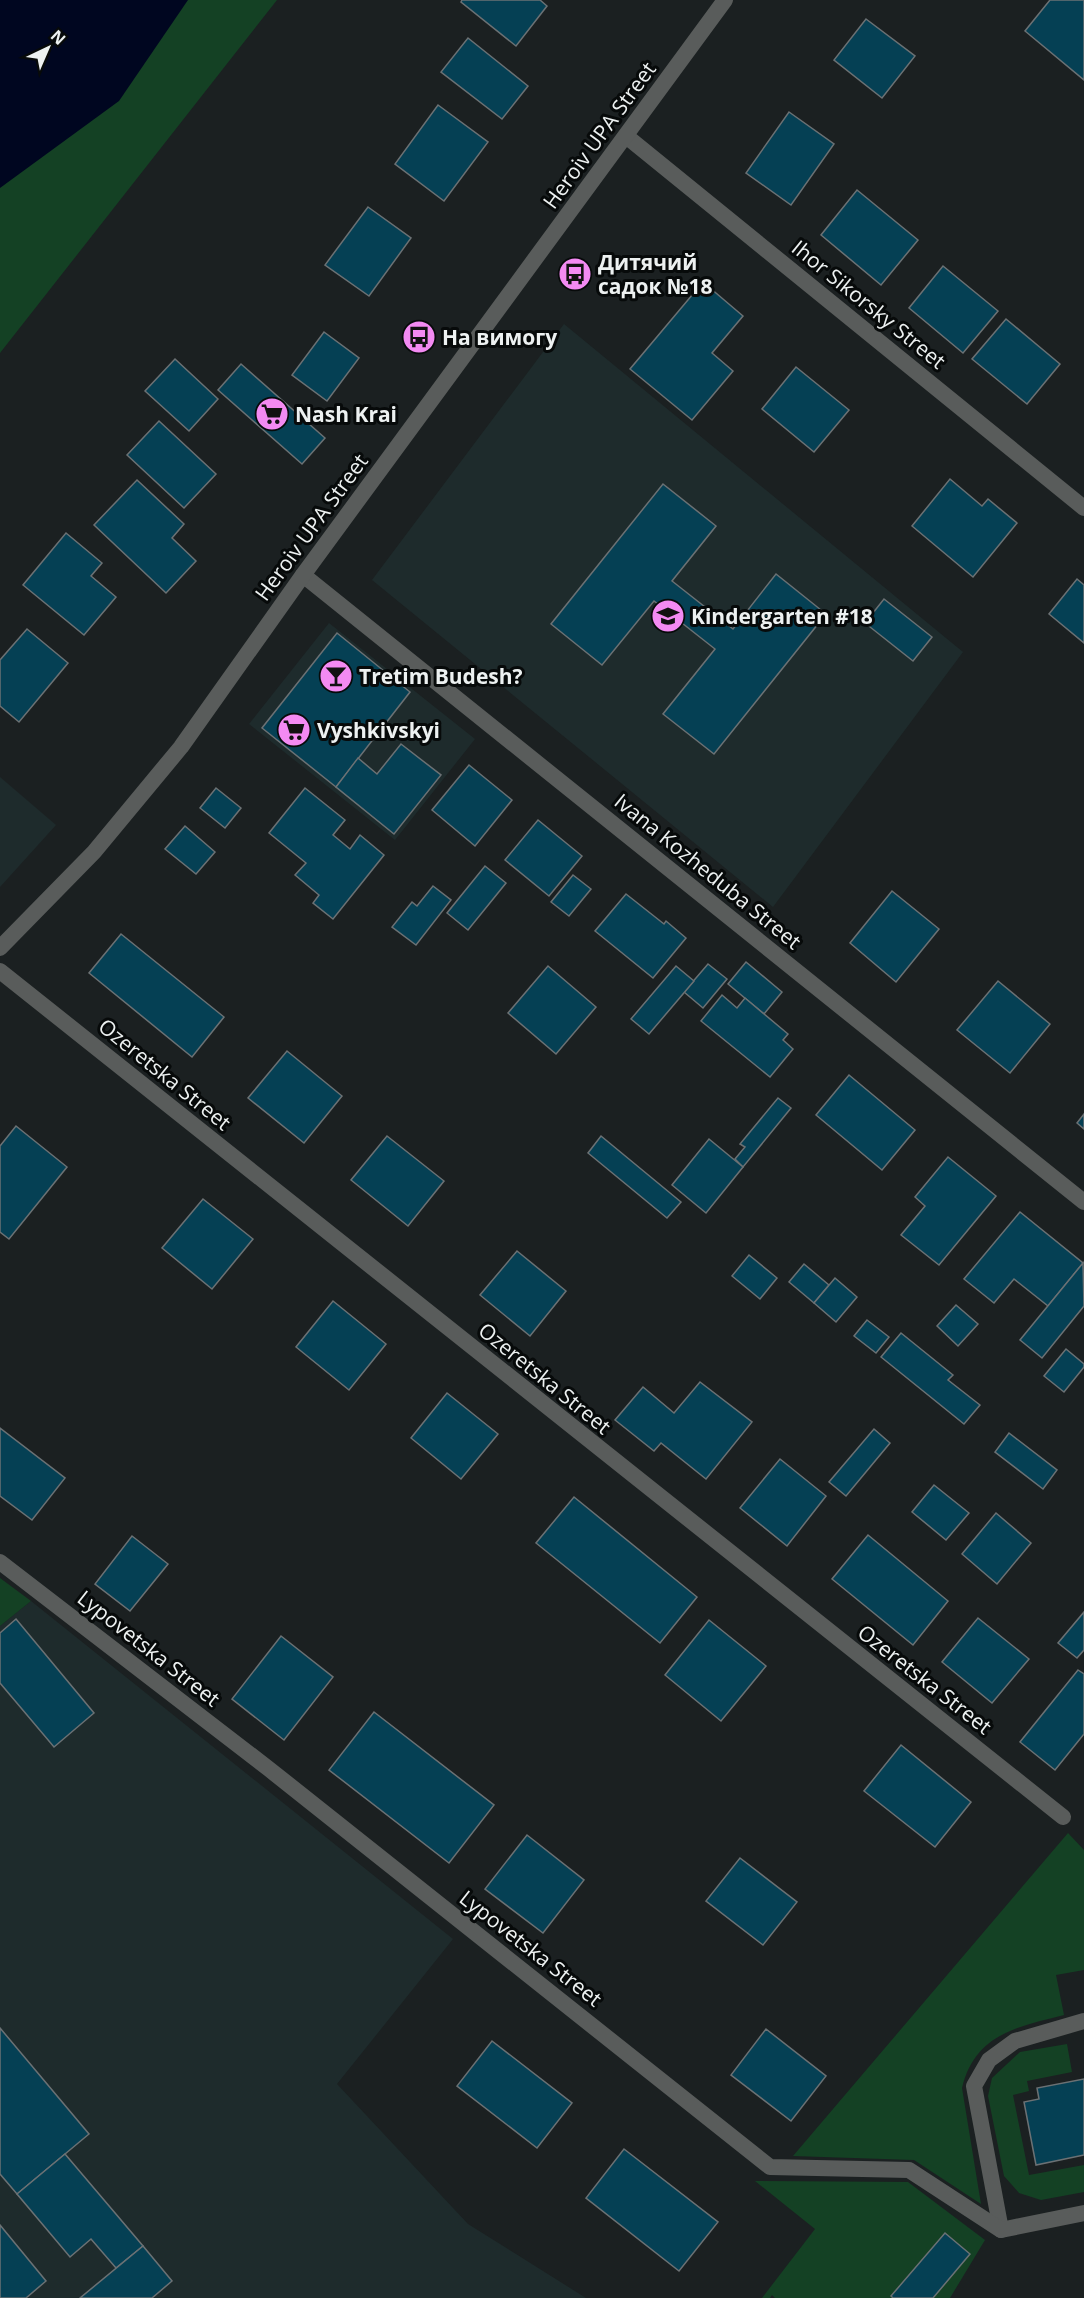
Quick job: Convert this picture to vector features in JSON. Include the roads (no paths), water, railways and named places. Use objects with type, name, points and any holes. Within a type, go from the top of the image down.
[{"type":"street","name":"Heroiv UPA Street","points":[[0,948],[94,852],[181,747],[303,575],[725,0]]},
{"type":"street","name":"Ihor Sikorsky Street","points":[[626,136],[1084,508]]},
{"type":"street","name":"Ivana Kozheduba Street","points":[[303,575],[1084,1202]]},
{"type":"street","name":"Ozeretska Street","points":[[0,971],[1063,1817]]},
{"type":"street","name":"Lypovetska Street","points":[[0,1562],[269,1769],[770,2166],[909,2170],[1001,2230]]},
{"type":"street","points":[[1084,2021],[1015,2041],[989,2060],[974,2086],[1001,2230],[1084,2213]]},
{"type":"water","points":[[0,0],[188,0],[119,101],[0,188]]},
{"type":"place","name":"Дитячий садок №18","points":[[575,274]]},
{"type":"place","name":"На вимогу","points":[[419,337]]},
{"type":"place","name":"Nash Krai","points":[[272,414]]},
{"type":"place","name":"Kindergarten #18","points":[[668,616]]},
{"type":"place","name":"Tretim Budesh?","points":[[336,676]]},
{"type":"place","name":"Vyshkivskyi","points":[[294,730]]}]
